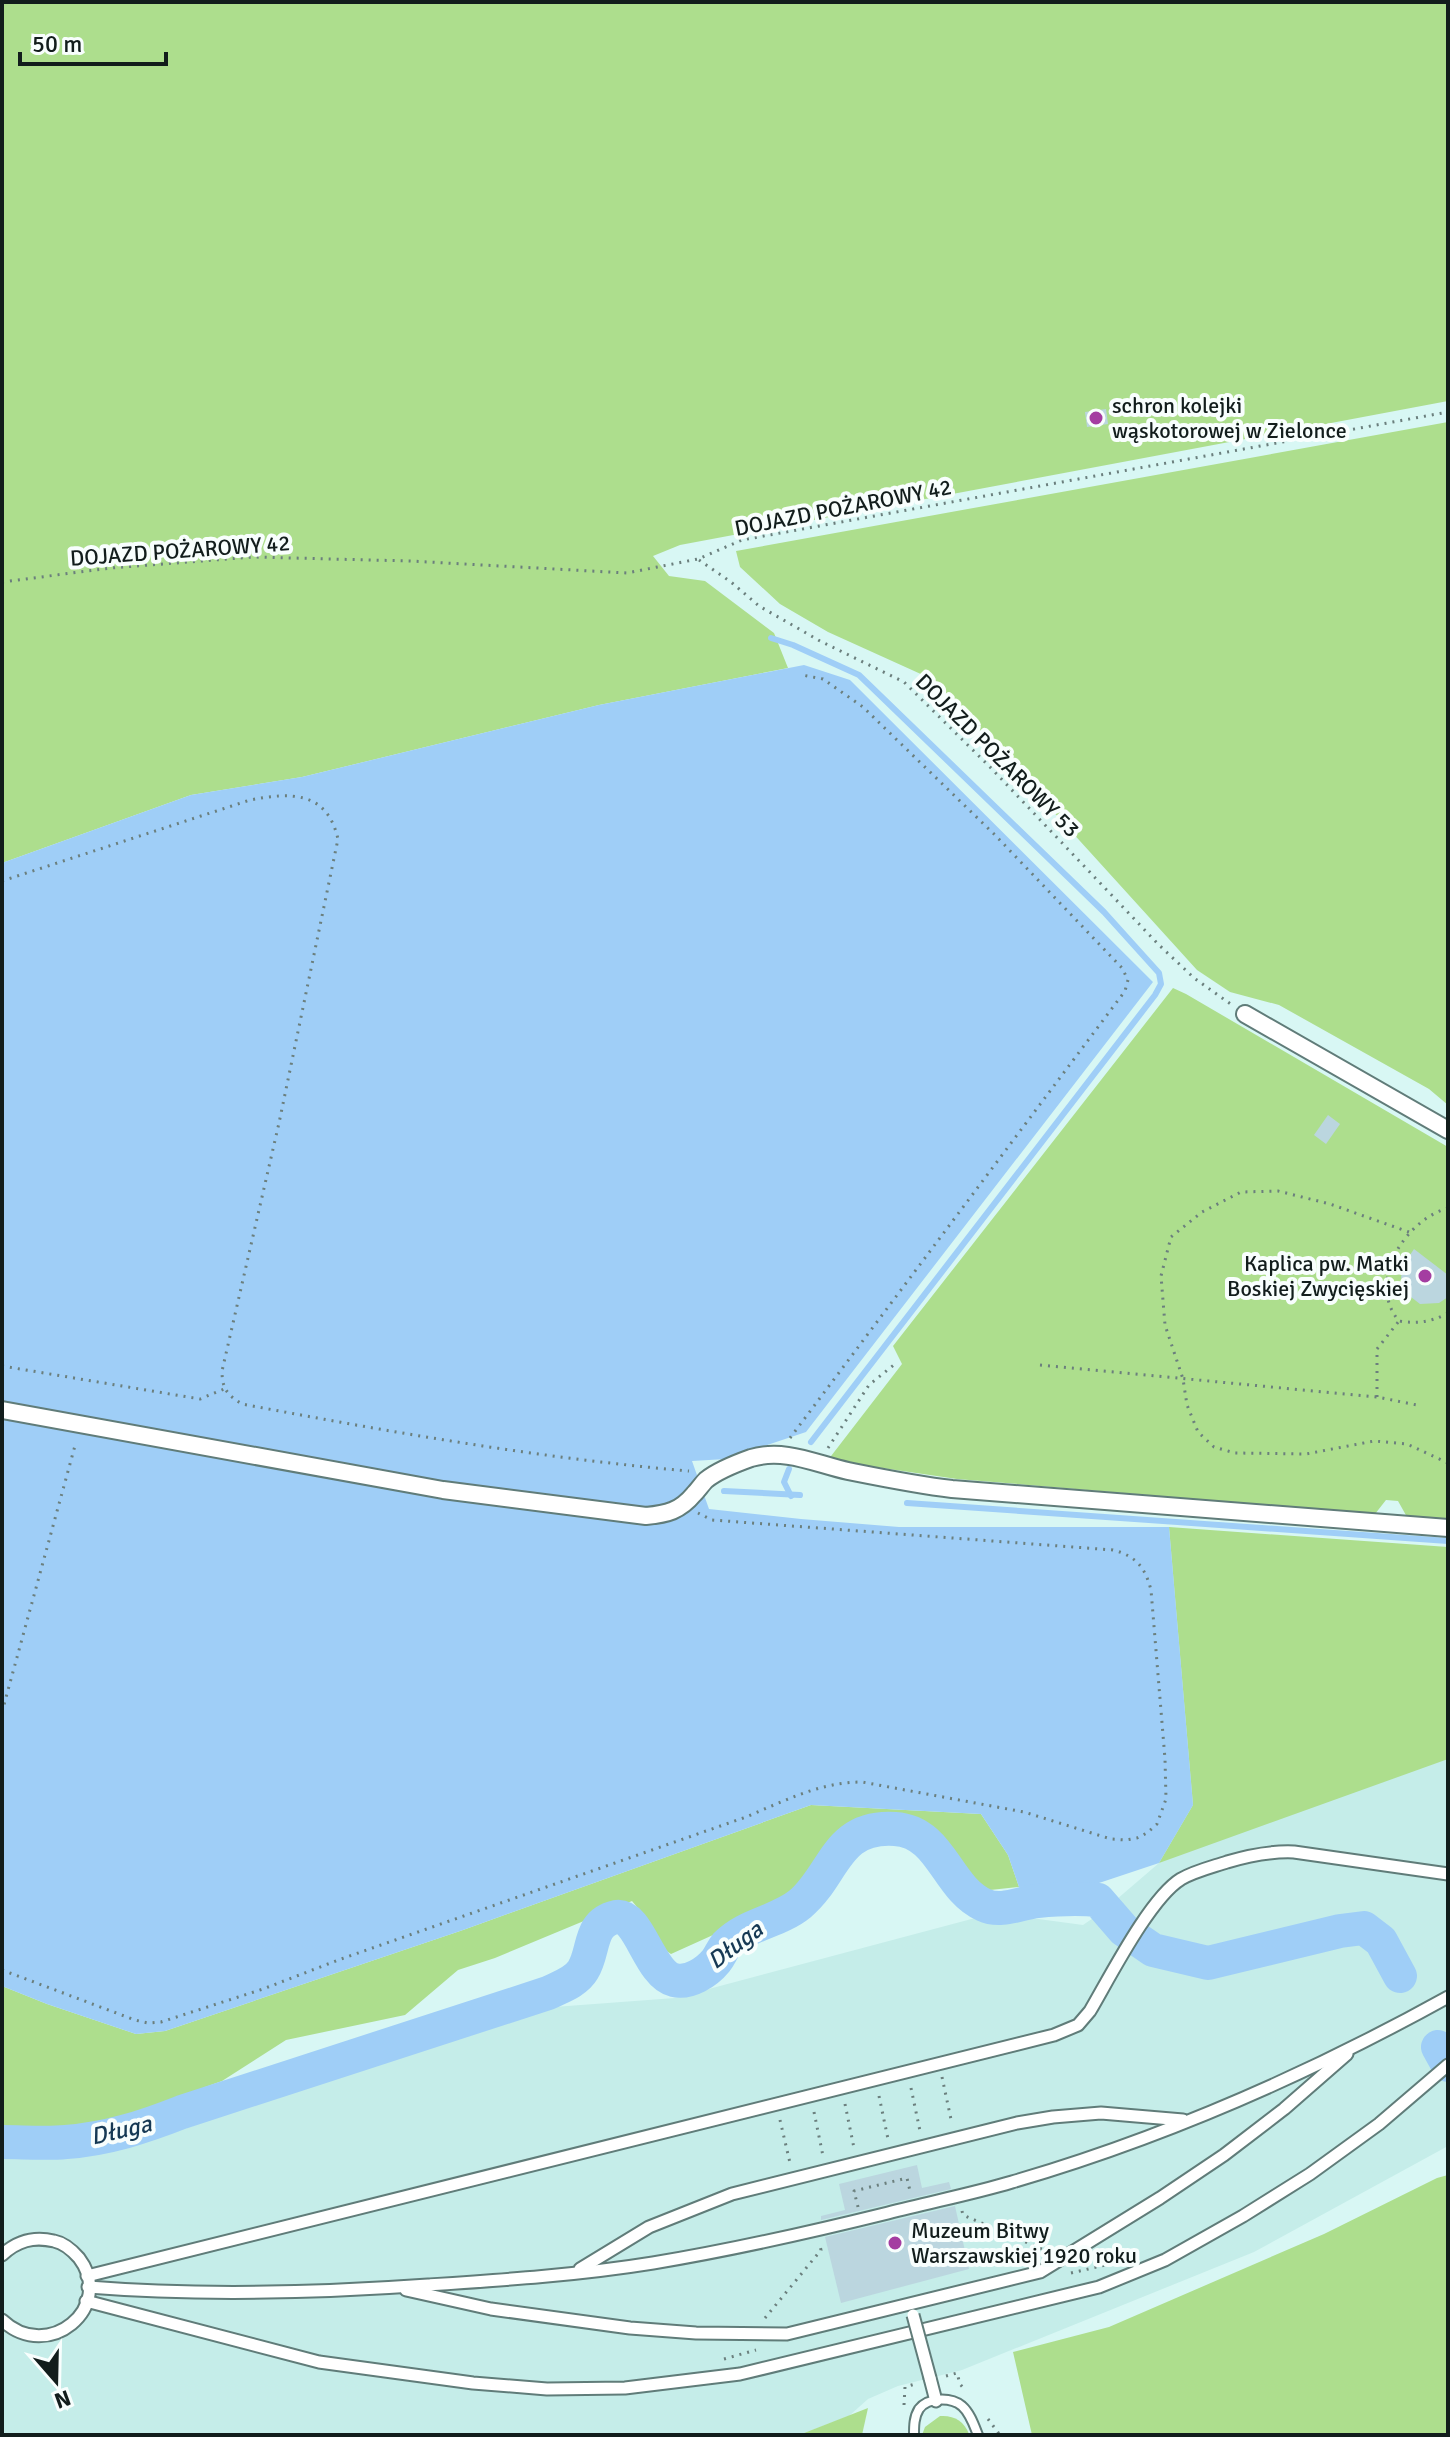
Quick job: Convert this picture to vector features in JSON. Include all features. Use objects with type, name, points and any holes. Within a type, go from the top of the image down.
[{"type":"street","points":[[1245,1014],[1448,1130]]},
{"type":"street","points":[[2,1410],[443,1490],[646,1516],[668,1514],[684,1507],[706,1480],[716,1474],[750,1459],[779,1454],[905,1483],[952,1489],[1448,1528]]},
{"type":"street","points":[[88,2282],[1054,2035],[1078,2025],[1090,2011],[1168,1889],[1182,1879],[1242,1858],[1273,1851],[1294,1852],[1448,1874]]},
{"type":"street","points":[[88,2282],[193,2293],[394,2288],[652,2263],[816,2230],[1011,2182],[1069,2164],[1188,2120],[1356,2045],[1448,1997]]},
{"type":"street","points":[[394,2288],[555,2319],[643,2329],[753,2334],[787,2334],[912,2309],[1040,2272],[1224,2155],[1284,2109],[1356,2045]]},
{"type":"street","points":[[86,2301],[319,2362],[473,2383],[547,2389],[625,2388],[740,2374],[1099,2287],[1165,2260],[1310,2174],[1379,2124],[1448,2065]]},
{"type":"street","points":[[574,2272],[649,2227],[732,2194],[1017,2123],[1101,2113],[1188,2120]]},
{"type":"street","points":[[2,2255],[20,2242],[44,2238],[60,2242],[73,2251],[83,2265],[88,2282],[83,2312],[72,2325],[58,2333],[42,2337],[26,2336],[11,2329],[2,2320]]},
{"type":"street","points":[[912,2309],[936,2401]]},
{"type":"lane","points":[[914,2435],[919,2409],[926,2403],[944,2399],[964,2408],[978,2435]]},
{"type":"path","name":"DOJAZD POŻAROWY 42","points":[[2,582],[111,568],[253,557],[410,561],[627,573],[698,559],[742,540],[1448,412]]},
{"type":"path","name":"DOJAZD POŻAROWY 53","points":[[698,559],[759,606],[820,641],[904,682],[990,767],[1158,944],[1194,978],[1245,1014]]},
{"type":"path","points":[[779,1454],[804,1415],[1125,991],[1128,980],[1122,968],[995,835],[863,707],[823,679],[802,675]]},
{"type":"path","points":[[2,881],[250,800],[279,794],[315,802],[334,824],[338,839],[279,1123],[222,1371],[224,1389],[242,1404],[389,1432],[494,1449],[716,1474]]},
{"type":"path","points":[[1409,1232],[1330,1204],[1278,1191],[1241,1192],[1202,1212],[1171,1237],[1161,1276],[1165,1325],[1183,1379],[1187,1405],[1198,1432],[1214,1447],[1235,1453],[1306,1454],[1374,1441],[1407,1444],[1448,1463]]},
{"type":"path","points":[[1448,1208],[1430,1214],[1409,1232],[1393,1259],[1386,1281],[1388,1307],[1399,1321],[1430,1321],[1448,1313]]},
{"type":"path","points":[[1377,1397],[1377,1349],[1399,1321]]},
{"type":"path","points":[[817,1463],[869,1385],[895,1364]]},
{"type":"path","points":[[1040,1365],[1377,1397],[1417,1405]]},
{"type":"path","points":[[2,1366],[200,1399],[224,1389]]},
{"type":"path","points":[[2,1712],[76,1443],[76,1423]]},
{"type":"path","points":[[2,1970],[135,2020],[161,2022],[263,1989],[746,1817],[826,1785],[862,1782],[1024,1812],[1111,1839],[1137,1838],[1157,1824],[1166,1799],[1165,1759],[1151,1590],[1148,1576],[1140,1563],[1127,1554],[1113,1550],[712,1520],[684,1507]]},
{"type":"path","points":[[939,2064],[956,2139]]},
{"type":"path","points":[[908,2071],[923,2147]]},
{"type":"path","points":[[875,2079],[891,2155]]},
{"type":"path","points":[[842,2088],[858,2163]]},
{"type":"path","points":[[810,2095],[826,2171]]},
{"type":"path","points":[[777,2104],[794,2179]]},
{"type":"path","points":[[861,2219],[854,2191],[907,2178],[914,2206]]},
{"type":"path","points":[[958,2195],[963,2215],[1062,2258]]},
{"type":"path","points":[[753,2334],[821,2250],[816,2230]]},
{"type":"path","points":[[1066,2274],[1102,2266]]},
{"type":"path","points":[[729,2357],[757,2350]]},
{"type":"shaded area","name":"Muzeum Bitwy Warszawskiej 1920 roku","points":[[1169,1527],[1448,1627],[1448,2146],[1254,2252],[962,2370],[898,2386],[868,2399],[849,2416],[799,2435],[2,2435],[2,2154],[21,2158],[56,2158],[111,2150],[554,2007],[675,1998],[994,1913],[1083,1925],[1102,1912],[1159,1863],[1174,1599]]},
{"type":"green space","points":[[2,2],[1448,2],[1448,401],[680,545],[653,556],[669,576],[705,581],[774,633],[788,668],[599,705],[302,777],[191,795],[2,863]]},
{"type":"green space","points":[[1448,422],[1448,1105],[1429,1089],[1279,1005],[1230,992],[1197,970],[934,680],[828,632],[780,604],[740,567],[736,551]]},
{"type":"green space","points":[[1173,988],[1448,1147],[1448,1520],[1407,1517],[1398,1501],[1386,1500],[1375,1514],[957,1479],[828,1460],[902,1364],[893,1346]]},
{"type":"green space","points":[[1169,1527],[1448,1547],[1448,1759],[1159,1863],[1193,1805]]},
{"type":"green space","points":[[811,1805],[981,1814],[1008,1855],[1019,1887],[990,1890],[963,1875],[946,1842],[909,1820],[860,1819],[829,1842],[786,1902],[671,1954],[655,1943],[646,1918],[632,1901],[495,1958],[458,1970],[405,2015],[286,2040],[222,2081],[92,2128],[2,2130],[2,1986],[136,2034],[165,2031],[463,1930]]},
{"type":"green space","points":[[1448,2175],[1448,2435],[1032,2435],[1013,2352],[1109,2327],[1324,2234]]},
{"type":"green space","points":[[868,2408],[862,2435],[799,2435]]},
{"type":"green space","points":[[940,2416],[958,2420],[969,2434],[922,2435],[925,2427]]},
{"type":"water","points":[[804,665],[850,680],[1153,982],[806,1432],[726,1459],[692,1461],[709,1509],[899,1527],[1169,1527],[1193,1805],[1159,1863],[1090,1886],[1019,1887],[1008,1855],[981,1814],[811,1805],[463,1930],[165,2031],[136,2034],[2,1986],[2,863],[191,795],[302,777],[599,705]]},
{"type":"building","name":"schron kolejki wąskotorowej w Zielonce","points":[[1106,409],[1108,424],[1087,427],[1085,412]]},
{"type":"building","points":[[1328,1115],[1340,1124],[1326,1144],[1314,1135]]},
{"type":"building","name":"Kaplica pw. Matki Boskiej Zwycięskiej","points":[[1414,1249],[1448,1275],[1448,1297],[1439,1303],[1420,1304],[1407,1294],[1401,1277]]},
{"type":"building","points":[[917,2165],[922,2188],[949,2182],[951,2189],[821,2220],[821,2216],[845,2210],[839,2184]]},
{"type":"building","name":"Muzeum Bitwy Warszawskiej 1920 roku","points":[[955,2206],[969,2269],[841,2303],[825,2237]]},
{"type":"waterway","points":[[771,638],[859,675],[1104,912],[1159,973],[1161,984],[811,1442]]},
{"type":"waterway","points":[[789,1469],[784,1482],[791,1496]]},
{"type":"waterway","points":[[724,1491],[800,1495]]},
{"type":"waterway","points":[[907,1503],[1448,1541]]},
{"type":"waterway","name":"Długa","points":[[2,2142],[66,2142],[125,2132],[548,1993],[580,1974],[587,1963],[596,1931],[607,1920],[616,1917],[624,1918],[631,1924],[665,1975],[680,1981],[692,1979],[712,1965],[734,1938],[800,1904],[848,1843],[875,1830],[911,1832],[923,1840],[971,1897],[990,1907],[1004,1908],[1052,1900],[1098,1900],[1124,1930],[1153,1950],[1208,1963],[1364,1928],[1381,1941],[1400,1976]]},
{"type":"waterway","name":"Długa","points":[[1438,2047],[1448,2065]]},
{"type":"place","name":"schron kolejki wąskotorowej w Zielonce","points":[[1096,418]]},
{"type":"place","name":"Kaplica pw. Matki Boskiej Zwycięskiej","points":[[1425,1276]]},
{"type":"place","name":"Muzeum Bitwy Warszawskiej 1920 roku","points":[[895,2243]]}]
